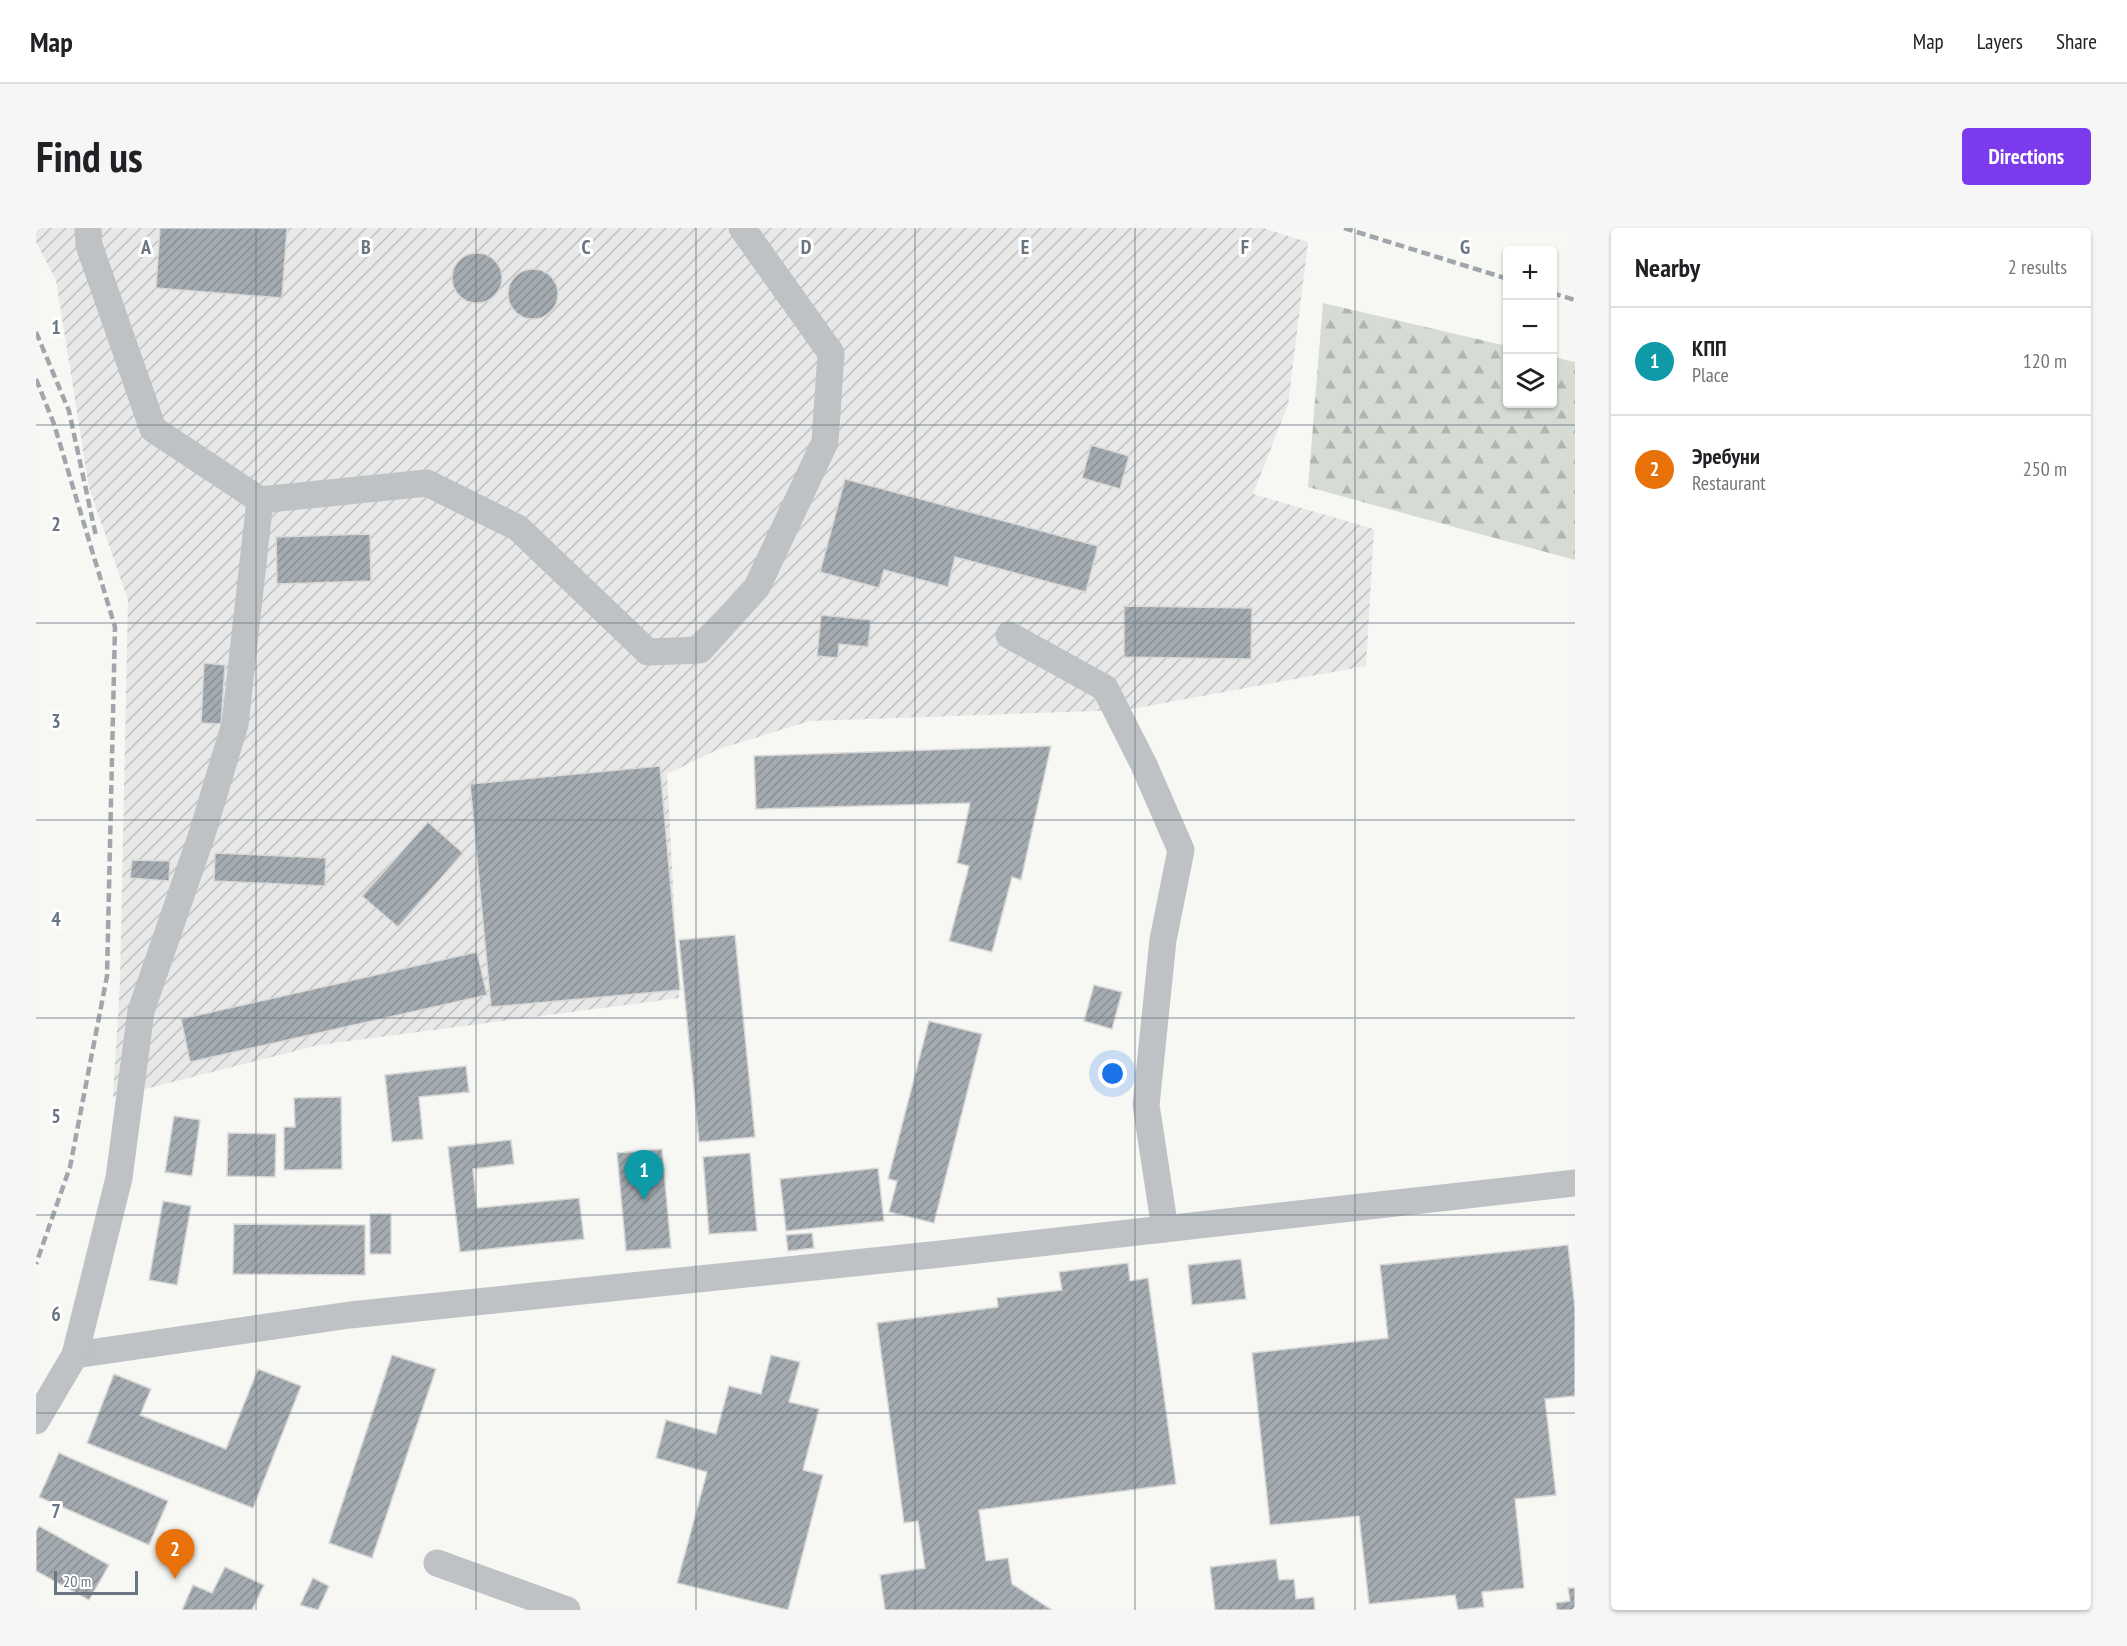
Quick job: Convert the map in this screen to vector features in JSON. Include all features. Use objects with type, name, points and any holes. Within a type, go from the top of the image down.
[{"type":"lane","points":[[88,228],[89,245],[153,429],[260,500],[427,483],[518,528],[648,652],[700,650],[757,587],[825,442],[831,353],[742,228]]},
{"type":"lane","points":[[36,1421],[75,1355],[119,1178],[141,1011],[202,834],[235,724],[260,500]]},
{"type":"lane","points":[[1009,635],[1105,688],[1144,765],[1181,850],[1163,940],[1146,1105],[1165,1229]]},
{"type":"lane","points":[[75,1355],[350,1315],[1165,1229],[1575,1183]]},
{"type":"lane","points":[[436,1563],[567,1610]]},
{"type":"shaded area","points":[[36,228],[1263,228],[1308,242],[1288,405],[1253,494],[1374,529],[1366,666],[1126,710],[810,721],[719,749],[667,774],[679,998],[319,1045],[113,1097],[120,983],[128,600],[89,488],[56,280],[36,242]]},
{"type":"green space","points":[[1323,303],[1503,345],[1503,408],[1557,408],[1557,358],[1575,362],[1575,560],[1308,487]]},
{"type":"building","points":[[160,228],[287,228],[282,298],[156,288]]},
{"type":"building","points":[[472,253],[482,253],[495,260],[502,273],[502,283],[495,296],[482,303],[472,303],[463,299],[456,292],[452,283],[452,273],[456,264],[463,257]]},
{"type":"building","points":[[528,269],[538,269],[551,276],[558,289],[558,299],[551,312],[538,319],[528,319],[519,315],[512,308],[508,299],[508,289],[512,280],[519,273]]},
{"type":"building","points":[[1091,445],[1129,456],[1120,489],[1082,478]]},
{"type":"building","points":[[845,479],[1098,546],[1086,592],[955,557],[948,587],[884,570],[879,588],[820,572]]},
{"type":"building","points":[[370,534],[371,581],[277,584],[276,537]]},
{"type":"building","points":[[1124,606],[1252,608],[1251,659],[1124,657]]},
{"type":"building","points":[[821,615],[871,620],[868,647],[839,644],[838,658],[817,656]]},
{"type":"building","points":[[204,663],[225,665],[221,724],[201,723]]},
{"type":"building","points":[[1051,746],[1021,880],[1012,877],[992,952],[949,941],[969,866],[957,863],[970,803],[756,809],[754,756]]},
{"type":"building","points":[[660,766],[680,990],[491,1007],[470,784]]},
{"type":"building","points":[[428,822],[463,853],[398,927],[362,896]]},
{"type":"building","points":[[215,853],[326,858],[325,886],[214,881]]},
{"type":"building","points":[[132,860],[170,861],[169,881],[130,878]]},
{"type":"building","points":[[735,935],[755,1137],[699,1142],[679,940]]},
{"type":"building","points":[[477,952],[487,995],[190,1062],[181,1019]]},
{"type":"building","points":[[1094,985],[1122,992],[1112,1029],[1084,1021]]},
{"type":"building","points":[[929,1021],[982,1034],[934,1223],[889,1212],[897,1181],[888,1179]]},
{"type":"building","points":[[466,1066],[469,1092],[419,1097],[423,1139],[392,1142],[385,1075]]},
{"type":"building","points":[[341,1097],[342,1169],[284,1170],[284,1127],[295,1127],[294,1098]]},
{"type":"building","points":[[174,1116],[200,1120],[192,1176],[165,1172]]},
{"type":"building","points":[[228,1133],[276,1134],[275,1177],[227,1176]]},
{"type":"building","points":[[511,1140],[514,1164],[473,1169],[477,1208],[579,1198],[584,1239],[460,1252],[448,1147]]},
{"type":"building","points":[[662,1149],[671,1248],[626,1251],[617,1153]]},
{"type":"building","points":[[750,1153],[757,1231],[709,1234],[703,1157]]},
{"type":"building","points":[[878,1168],[884,1221],[786,1231],[780,1179]]},
{"type":"building","points":[[163,1201],[191,1206],[177,1285],[149,1280]]},
{"type":"building","points":[[370,1214],[391,1214],[391,1254],[370,1254]]},
{"type":"building","points":[[234,1224],[365,1225],[365,1275],[233,1274]]},
{"type":"building","points":[[812,1233],[814,1248],[788,1251],[786,1235]]},
{"type":"building","points":[[1568,1245],[1575,1308],[1575,1396],[1545,1399],[1556,1495],[1515,1499],[1524,1588],[1482,1592],[1484,1607],[1458,1610],[1455,1595],[1369,1604],[1359,1516],[1270,1525],[1252,1353],[1388,1338],[1380,1265]]},
{"type":"building","points":[[1241,1259],[1246,1299],[1192,1305],[1188,1265]]},
{"type":"building","points":[[1128,1263],[1130,1281],[1148,1278],[1176,1484],[979,1510],[986,1561],[1008,1558],[1012,1584],[1052,1610],[885,1610],[880,1575],[925,1568],[918,1521],[904,1523],[877,1323],[998,1307],[997,1298],[1062,1290],[1059,1272]]},
{"type":"building","points":[[392,1355],[436,1369],[372,1558],[329,1543]]},
{"type":"building","points":[[771,1355],[800,1362],[789,1402],[819,1409],[803,1470],[823,1475],[788,1610],[677,1583],[707,1472],[656,1458],[666,1420],[716,1434],[729,1386],[761,1394]]},
{"type":"building","points":[[258,1369],[301,1386],[253,1508],[87,1443],[114,1374],[151,1389],[140,1415],[226,1449]]},
{"type":"building","points":[[59,1453],[168,1501],[149,1545],[39,1497]]},
{"type":"building","points":[[39,1526],[109,1565],[89,1600],[36,1571],[36,1532]]},
{"type":"building","points":[[1276,1559],[1279,1580],[1294,1579],[1296,1599],[1314,1597],[1315,1610],[1215,1610],[1210,1567]]},
{"type":"building","points":[[225,1567],[264,1585],[252,1610],[182,1610],[193,1585],[212,1593]]},
{"type":"building","points":[[313,1578],[329,1586],[318,1610],[300,1605]]},
{"type":"building","points":[[1568,1588],[1575,1588],[1575,1610],[1557,1610],[1556,1603],[1570,1601]]},
{"type":"railway","points":[[1344,228],[1503,277]]},
{"type":"railway","points":[[1557,295],[1575,300]]},
{"type":"railway","points":[[36,332],[69,411],[96,536]]},
{"type":"railway","points":[[36,379],[54,424],[115,627],[107,976],[70,1167],[36,1264]]},
{"type":"place","name":"КПП","points":[[644,1200]]},
{"type":"place","name":"Эребуни","points":[[175,1579]]}]
